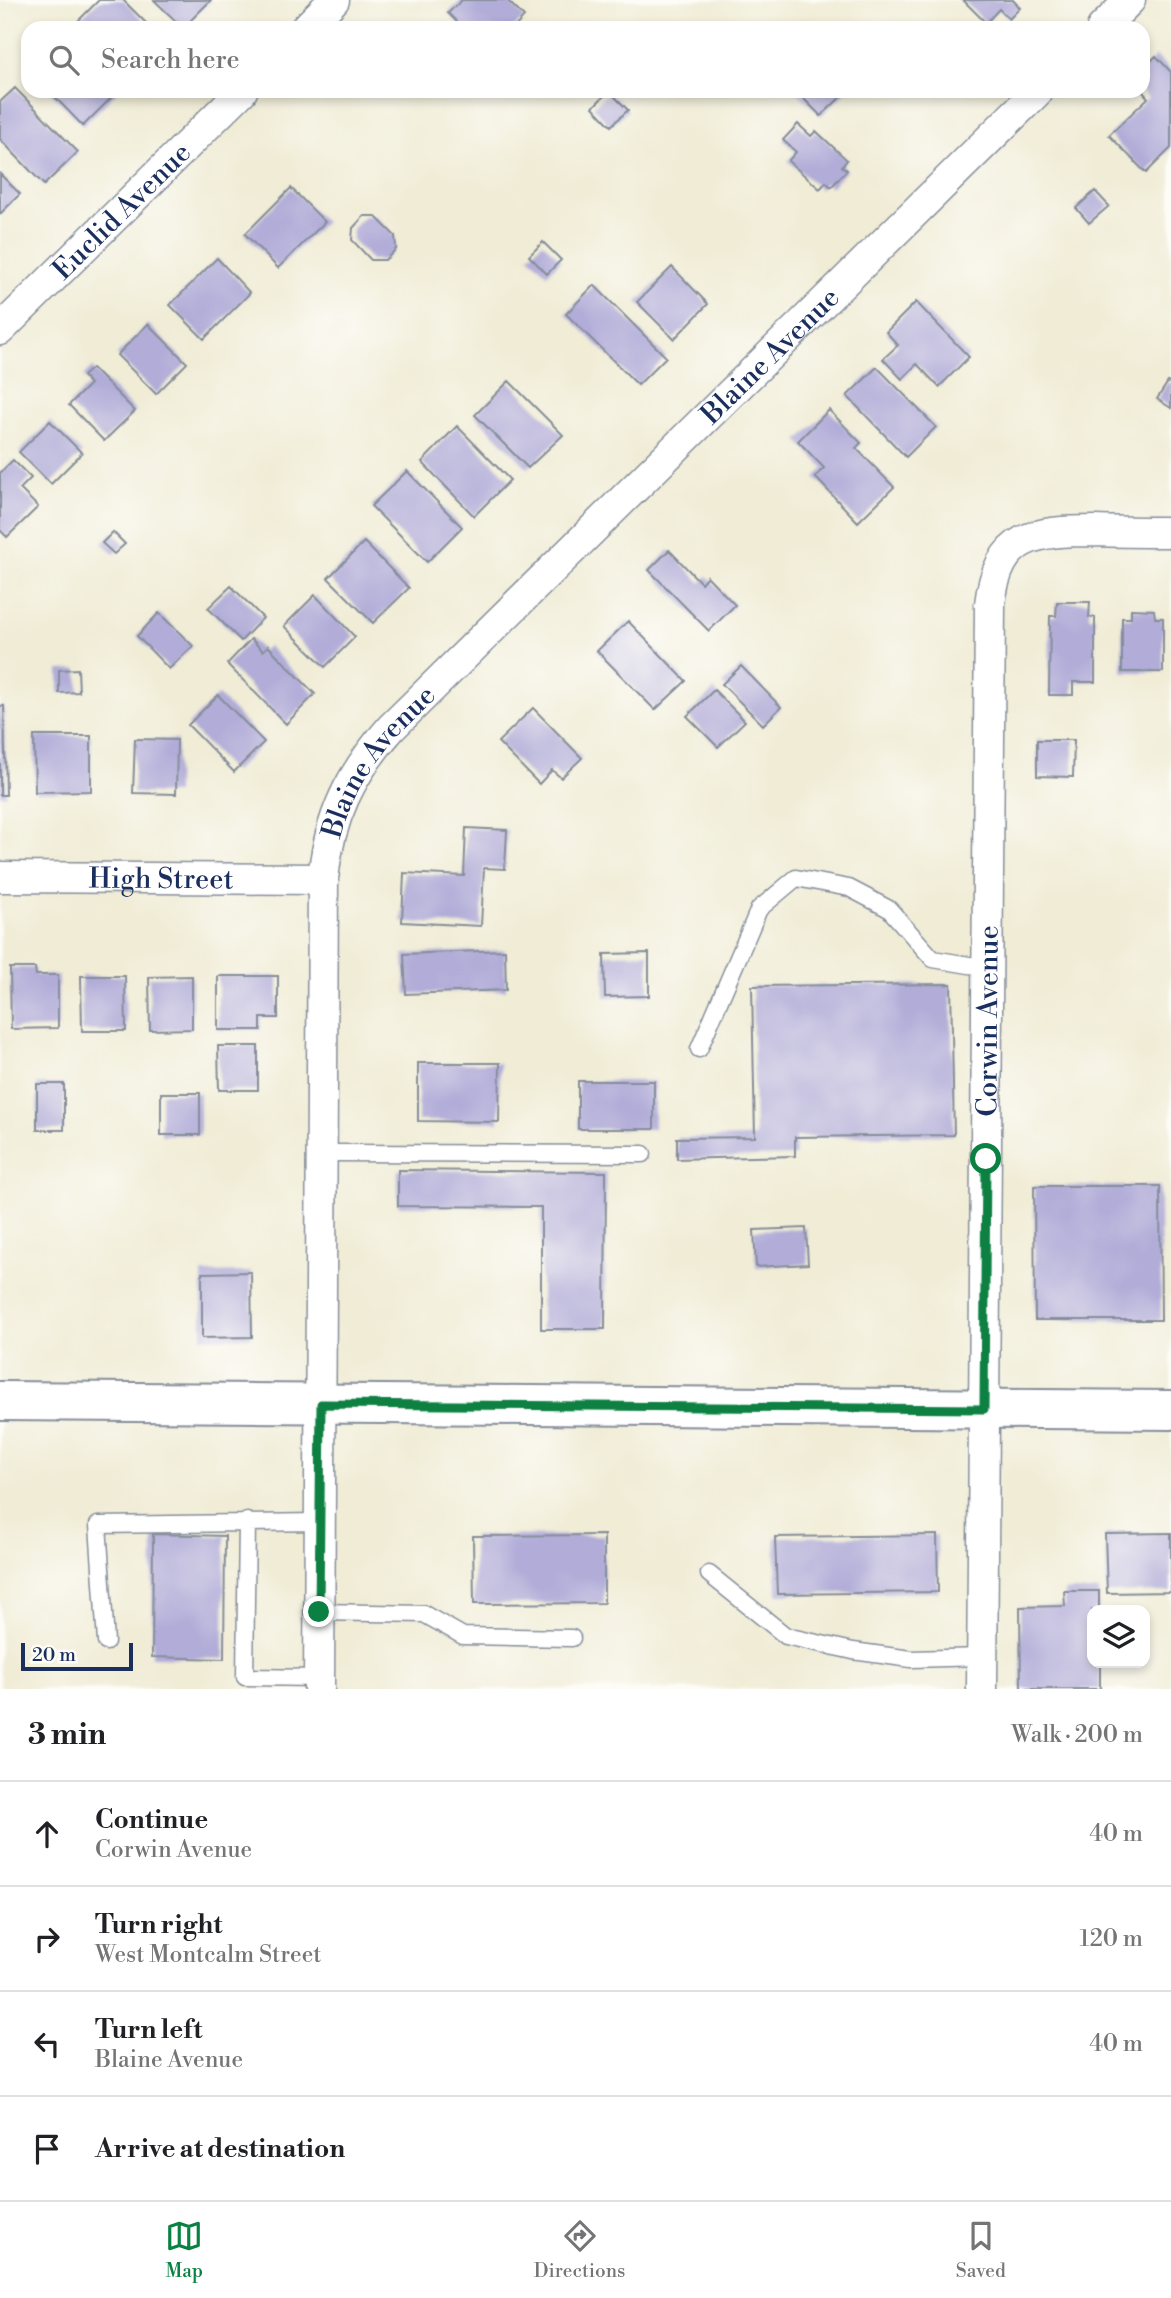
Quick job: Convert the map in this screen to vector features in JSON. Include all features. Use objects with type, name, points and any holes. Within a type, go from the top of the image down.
[{"type":"main road","points":[[0,1401],[1171,1410]]},
{"type":"street","points":[[313,21],[334,0]]},
{"type":"street","points":[[1109,21],[1130,0]]},
{"type":"street","name":"Euclid Avenue","points":[[0,330],[235,98]]},
{"type":"street","name":"Blaine Avenue","points":[[319,1683],[323,879],[326,852],[344,796],[358,769],[391,728],[1031,98]]},
{"type":"street","name":"Corwin Avenue","points":[[982,1689],[989,604],[995,576],[1004,558],[1023,541],[1037,535],[1058,531],[1171,532]]},
{"type":"street","name":"High Street","points":[[0,877],[323,879]]},
{"type":"lane","points":[[699,1049],[759,909],[796,878],[849,888],[889,909],[933,959],[987,968]]},
{"type":"lane","points":[[322,1153],[643,1154]]},
{"type":"lane","points":[[247,1521],[245,1677],[319,1683]]},
{"type":"lane","points":[[106,1642],[98,1525],[320,1522]]},
{"type":"lane","points":[[709,1574],[786,1636],[853,1651],[911,1659],[982,1657]]},
{"type":"lane","points":[[319,1612],[424,1614],[463,1636],[572,1638]]},
{"type":"building","points":[[99,0],[123,0],[144,21],[78,21]]},
{"type":"building","points":[[154,0],[211,0],[190,21],[176,21]]},
{"type":"building","points":[[462,0],[507,0],[524,17],[520,21],[456,21],[448,13]]},
{"type":"building","points":[[963,0],[1013,0],[1020,8],[1009,19],[999,9],[988,21],[984,21]]},
{"type":"building","points":[[1156,56],[1171,72],[1171,148],[1146,173],[1109,135],[1150,98],[1150,62]]},
{"type":"building","points":[[15,88],[21,98],[25,98],[78,152],[44,185],[0,139],[0,102]]},
{"type":"building","points":[[56,98],[111,98],[83,126]]},
{"type":"building","points":[[602,98],[616,98],[628,110],[611,126],[593,107]]},
{"type":"building","points":[[803,98],[840,98],[821,116]]},
{"type":"building","points":[[798,124],[811,136],[816,131],[847,160],[842,166],[847,170],[831,187],[826,182],[820,189],[788,161],[796,152],[783,140]]},
{"type":"building","points":[[0,174],[20,194],[0,214]]},
{"type":"building","points":[[291,188],[325,222],[278,268],[245,234]]},
{"type":"building","points":[[1095,191],[1109,206],[1089,223],[1076,208]]},
{"type":"building","points":[[364,216],[375,216],[395,236],[396,249],[385,260],[371,260],[352,240],[353,228]]},
{"type":"building","points":[[543,242],[561,260],[547,274],[529,256]]},
{"type":"building","points":[[217,258],[250,293],[204,339],[170,305]]},
{"type":"building","points":[[672,267],[708,304],[674,339],[637,302]]},
{"type":"building","points":[[594,285],[666,357],[638,385],[566,314]]},
{"type":"building","points":[[916,302],[969,357],[939,387],[917,364],[902,379],[883,359],[898,345],[886,332]]},
{"type":"building","points":[[148,324],[187,363],[156,394],[117,355]]},
{"type":"building","points":[[877,367],[936,427],[906,457],[847,396]]},
{"type":"building","points":[[92,368],[135,411],[104,441],[69,405],[90,384],[83,376]]},
{"type":"building","points":[[509,381],[563,435],[528,468],[475,415]]},
{"type":"building","points":[[1168,382],[1171,384],[1171,408],[1157,399]]},
{"type":"building","points":[[829,410],[861,443],[856,448],[894,487],[858,522],[815,477],[824,468],[798,441]]},
{"type":"building","points":[[50,421],[82,453],[51,484],[19,452]]},
{"type":"building","points":[[457,426],[510,480],[474,516],[422,462]]},
{"type":"building","points":[[13,460],[31,478],[20,489],[38,507],[7,537],[0,530],[0,473]]},
{"type":"building","points":[[407,471],[462,527],[427,562],[371,506]]},
{"type":"building","points":[[113,532],[125,544],[114,554],[102,543]]},
{"type":"building","points":[[364,542],[409,588],[373,623],[328,578]]},
{"type":"building","points":[[669,550],[701,583],[707,576],[735,605],[709,631],[649,570]]},
{"type":"building","points":[[231,586],[263,618],[241,641],[208,608]]},
{"type":"building","points":[[315,595],[355,637],[325,667],[284,626]]},
{"type":"building","points":[[1057,602],[1090,602],[1089,617],[1095,617],[1095,682],[1073,682],[1073,695],[1049,695],[1050,616],[1056,616]]},
{"type":"building","points":[[1131,609],[1154,610],[1155,618],[1163,618],[1163,672],[1122,672],[1122,618],[1131,618]]},
{"type":"building","points":[[159,613],[193,646],[169,669],[137,636]]},
{"type":"building","points":[[628,621],[686,681],[655,710],[597,651]]},
{"type":"building","points":[[251,639],[263,651],[268,646],[315,694],[286,724],[227,664]]},
{"type":"building","points":[[741,666],[781,707],[763,725],[722,684]]},
{"type":"building","points":[[78,669],[79,692],[59,693],[59,670]]},
{"type":"building","points":[[714,690],[745,721],[718,747],[687,716]]},
{"type":"building","points":[[218,695],[264,742],[234,772],[188,725]]},
{"type":"building","points":[[0,706],[4,706],[6,795],[0,795]]},
{"type":"building","points":[[533,708],[582,758],[561,778],[552,770],[539,784],[498,742]]},
{"type":"building","points":[[34,736],[91,736],[91,791],[35,792]]},
{"type":"building","points":[[135,739],[177,740],[176,794],[133,793]]},
{"type":"building","points":[[1037,740],[1074,740],[1073,777],[1037,776]]},
{"type":"building","points":[[466,828],[507,830],[505,869],[484,868],[481,926],[402,922],[404,873],[464,876]]},
{"type":"building","points":[[505,950],[506,990],[406,994],[404,954]]},
{"type":"building","points":[[649,953],[649,996],[605,997],[604,954]]},
{"type":"building","points":[[10,968],[35,968],[36,975],[58,975],[58,1028],[11,1029]]},
{"type":"building","points":[[81,976],[125,976],[126,1031],[82,1031]]},
{"type":"building","points":[[192,976],[192,1029],[150,1030],[149,977]]},
{"type":"building","points":[[218,976],[278,976],[278,1018],[261,1018],[261,1030],[218,1030]]},
{"type":"building","points":[[951,984],[954,1135],[795,1137],[795,1156],[677,1159],[677,1138],[755,1137],[752,986]]},
{"type":"building","points":[[218,1046],[258,1046],[258,1090],[219,1090]]},
{"type":"building","points":[[418,1063],[500,1063],[499,1122],[418,1121]]},
{"type":"building","points":[[578,1081],[654,1081],[654,1129],[578,1129]]},
{"type":"building","points":[[37,1084],[64,1084],[64,1130],[37,1130]]},
{"type":"building","points":[[161,1093],[200,1093],[200,1135],[161,1135]]},
{"type":"building","points":[[398,1170],[606,1172],[605,1329],[541,1329],[541,1207],[398,1206]]},
{"type":"building","points":[[1034,1186],[1160,1186],[1161,1320],[1035,1320]]},
{"type":"building","points":[[806,1228],[808,1264],[756,1267],[754,1230]]},
{"type":"building","points":[[251,1272],[252,1337],[202,1338],[202,1273]]},
{"type":"building","points":[[1171,1533],[1171,1592],[1107,1593],[1105,1534]]},
{"type":"building","points":[[153,1534],[225,1536],[224,1659],[152,1657]]},
{"type":"building","points":[[604,1535],[604,1603],[474,1604],[473,1536]]},
{"type":"building","points":[[937,1535],[938,1592],[777,1594],[775,1537]]},
{"type":"building","points":[[1064,1591],[1099,1591],[1099,1605],[1087,1605],[1087,1668],[1100,1668],[1100,1689],[1021,1689],[1020,1607],[1065,1606]]},
{"type":"route","points":[[319,1612],[321,1404],[984,1409],[986,1159]]}]
